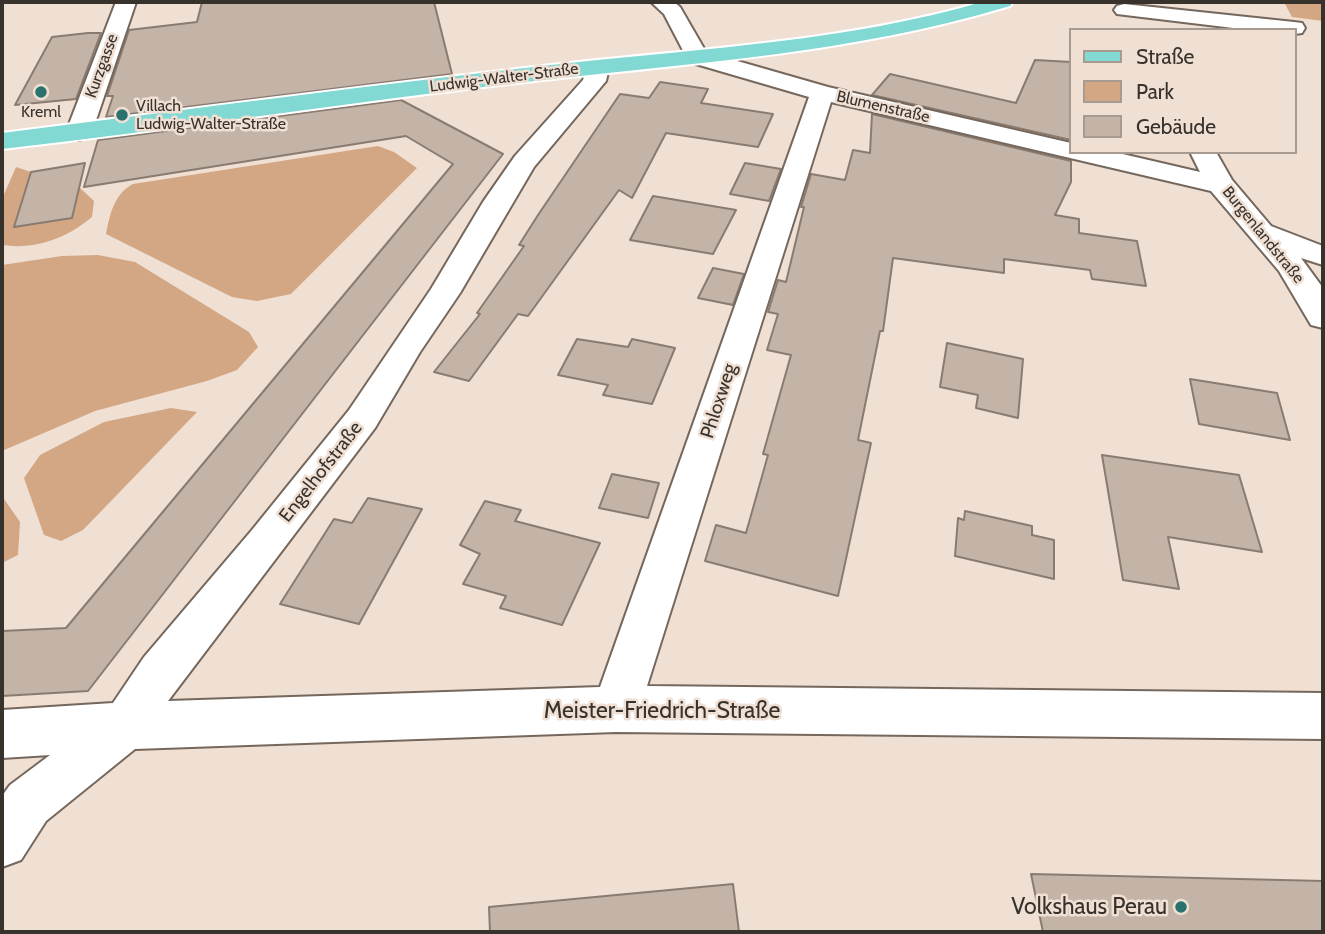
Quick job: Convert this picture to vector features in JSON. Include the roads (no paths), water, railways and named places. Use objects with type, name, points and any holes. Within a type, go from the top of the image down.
[{"type":"main road","name":"Ludwig-Walter-Straße","points":[[2,141],[597,67],[797,46],[886,32],[1003,2]]},
{"type":"street","name":"Kurzgasse","points":[[79,132],[126,2]]},
{"type":"street","points":[[661,2],[673,11],[697,57]]},
{"type":"street","points":[[1122,6],[1294,28]]},
{"type":"street","points":[[1122,6],[1134,28]]},
{"type":"street","name":"Blumenstraße","points":[[697,57],[822,93],[1070,150]]},
{"type":"street","name":"Engelhofstraße","points":[[2,841],[29,803],[126,726],[160,672],[267,542],[362,419],[444,292],[497,202],[524,162],[594,81],[597,67]]},
{"type":"street","name":"Phloxweg","points":[[615,709],[822,93]]},
{"type":"street","points":[[1088,154],[1221,185]]},
{"type":"street","name":"Burgenlandstraße","points":[[1204,154],[1221,185],[1321,306]]},
{"type":"street","points":[[1262,232],[1323,256]]},
{"type":"street","name":"Meister-Friedrich-Straße","points":[[2,734],[126,726],[615,709],[1323,716]]},
{"type":"place","name":"Kreml","points":[[41,92]]},
{"type":"place","name":"Villach Ludwig-Walter-Straße","points":[[122,115]]},
{"type":"place","name":"Volkshaus Perau","points":[[1181,907]]}]
